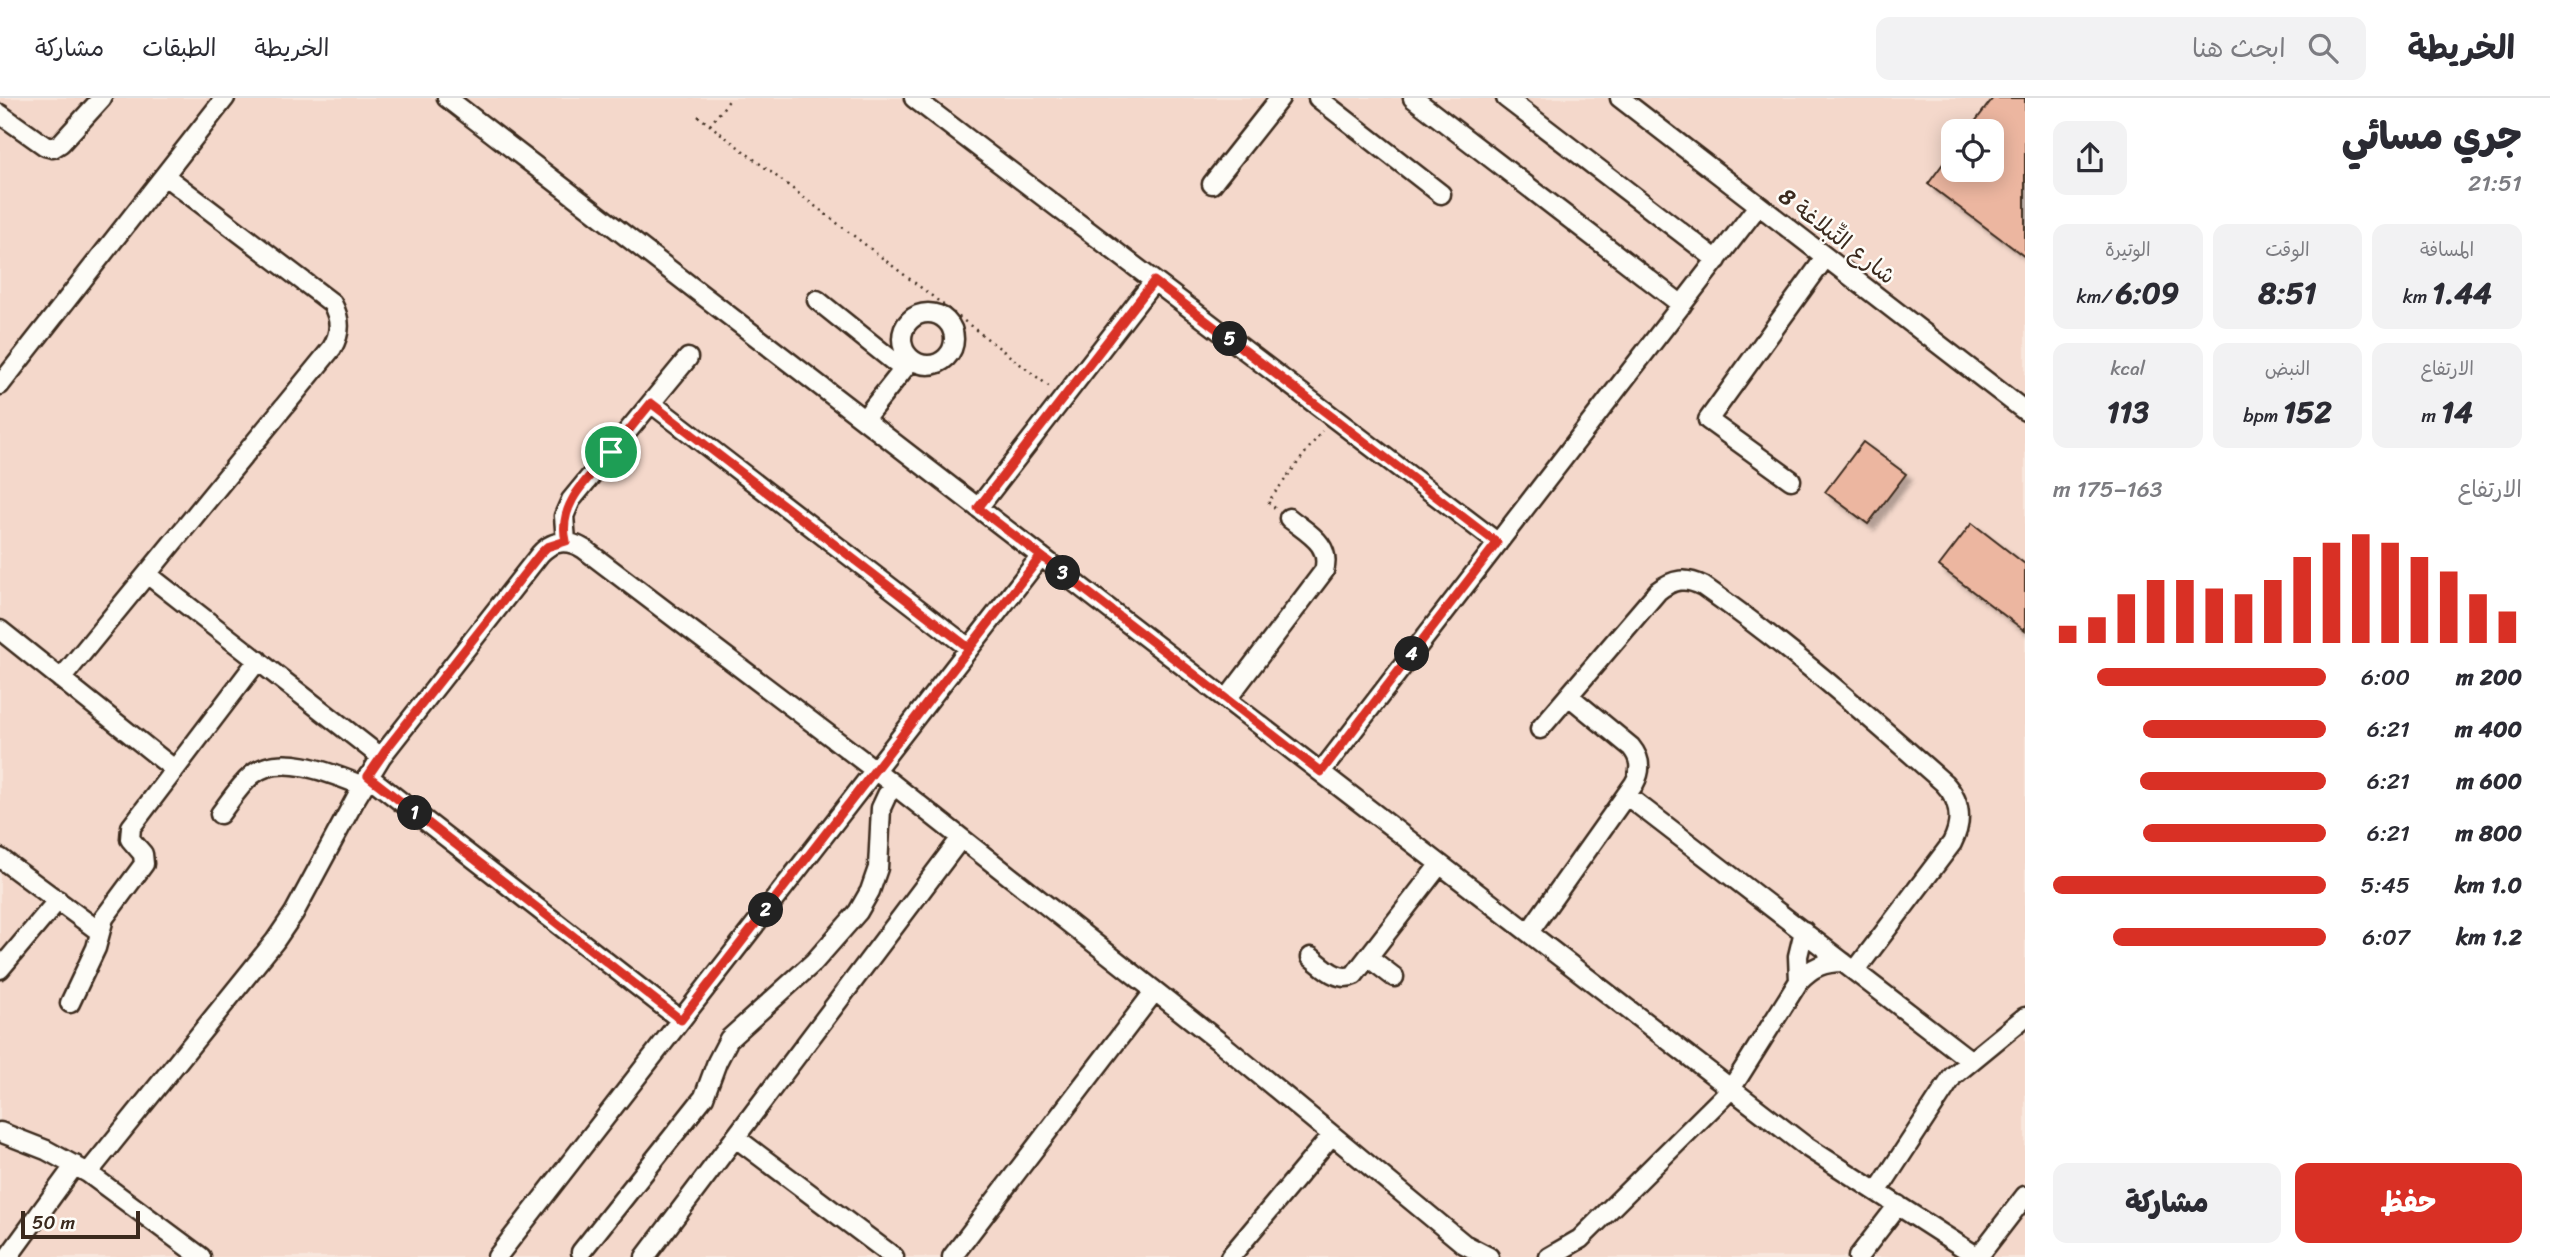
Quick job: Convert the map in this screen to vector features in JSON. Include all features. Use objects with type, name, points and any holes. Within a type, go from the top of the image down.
[{"type":"street","points":[[0,114],[45,146],[53,148],[61,144],[102,98]]},
{"type":"street","points":[[0,384],[225,98]]},
{"type":"street","points":[[447,98],[1804,1145],[1978,1257],[2025,1196]]},
{"type":"street","points":[[914,98],[1497,543]]},
{"type":"street","points":[[1212,184],[1280,98]]},
{"type":"street","points":[[1318,98],[1441,194]]},
{"type":"street","points":[[1413,98],[1682,305]]},
{"type":"street","points":[[1506,98],[1717,260]]},
{"type":"street","name":"شارع التِّبلاغة 8","points":[[1620,98],[2025,411]]},
{"type":"street","points":[[61,679],[338,338],[338,314],[332,303],[165,176]]},
{"type":"street","points":[[1321,772],[1758,206]]},
{"type":"street","points":[[1791,480],[1708,419],[1825,258]]},
{"type":"street","points":[[978,508],[1154,281]]},
{"type":"street","points":[[817,300],[907,365],[933,365],[944,360],[951,351],[954,340],[948,315],[923,313],[912,318],[904,327],[901,339],[907,365]]},
{"type":"street","points":[[566,541],[564,516],[571,500],[688,358]]},
{"type":"street","points":[[864,419],[907,365]]},
{"type":"street","points":[[651,403],[969,648]]},
{"type":"street","points":[[1227,699],[1324,571],[1328,560],[1320,543],[1289,518]]},
{"type":"street","points":[[8,1257],[275,941],[381,757],[540,554],[547,547],[566,541],[584,549],[875,770],[1221,1043],[1464,1244],[1489,1257]]},
{"type":"street","points":[[498,1257],[1041,556]]},
{"type":"street","points":[[147,573],[381,757]]},
{"type":"street","points":[[1540,729],[1658,591],[1675,580],[1695,581],[1808,663],[1944,783],[1956,801],[1959,812],[1957,833],[1952,843],[1849,966]]},
{"type":"street","points":[[0,630],[174,769]]},
{"type":"street","points":[[70,1003],[96,948],[108,912],[144,864],[143,854],[130,839],[131,827],[258,660]]},
{"type":"street","points":[[1529,932],[1626,795],[1640,769],[1636,753],[1569,696]]},
{"type":"street","points":[[220,814],[253,774],[269,766],[319,769],[365,781],[681,1020]]},
{"type":"street","points":[[581,1252],[704,1097],[716,1062],[729,1039],[814,962],[858,912],[870,891],[878,868],[881,808],[895,786]]},
{"type":"street","points":[[1626,795],[1971,1061]]},
{"type":"street","points":[[645,1257],[961,838]]},
{"type":"street","points":[[0,858],[100,932]]},
{"type":"street","points":[[1311,957],[1339,977],[1346,979],[1354,975],[1440,864]]},
{"type":"street","points":[[0,969],[58,900]]},
{"type":"street","points":[[1798,981],[1798,956],[1804,931]]},
{"type":"street","points":[[1368,957],[1394,977]]},
{"type":"street","points":[[1549,1257],[1580,1239],[1731,1089],[1798,981],[1818,965],[1849,966]]},
{"type":"street","points":[[952,1257],[1154,992]]},
{"type":"street","points":[[1877,1192],[1946,1085],[2025,1017]]},
{"type":"street","points":[[0,1132],[46,1150],[82,1169],[201,1257]]},
{"type":"street","points":[[1230,1257],[1332,1135]]},
{"type":"street","points":[[736,1139],[894,1257]]},
{"type":"street","points":[[1857,1257],[1898,1205]]},
{"type":"path","points":[[710,125],[731,98]]},
{"type":"path","points":[[698,116],[948,315],[1063,398]]},
{"type":"path","points":[[1289,518],[1268,502],[1332,417]]},
{"type":"shaded area","points":[[0,98],[2025,98],[2025,1257],[0,1257]]},
{"type":"building","points":[[1993,98],[2025,98],[2025,257],[1928,184],[1941,166],[1941,182],[2004,182],[2004,119],[1977,119]]},
{"type":"building","points":[[1863,442],[1906,474],[1868,524],[1825,492]]},
{"type":"building","points":[[1972,523],[2025,564],[2025,631],[1939,566]]},
{"type":"route","points":[[611,452],[571,500],[564,516],[566,541],[547,547],[540,554],[368,776],[681,1020],[1041,556],[1321,772],[1497,543],[1154,281],[978,508],[1041,556],[969,648],[651,403],[611,452]]}]
